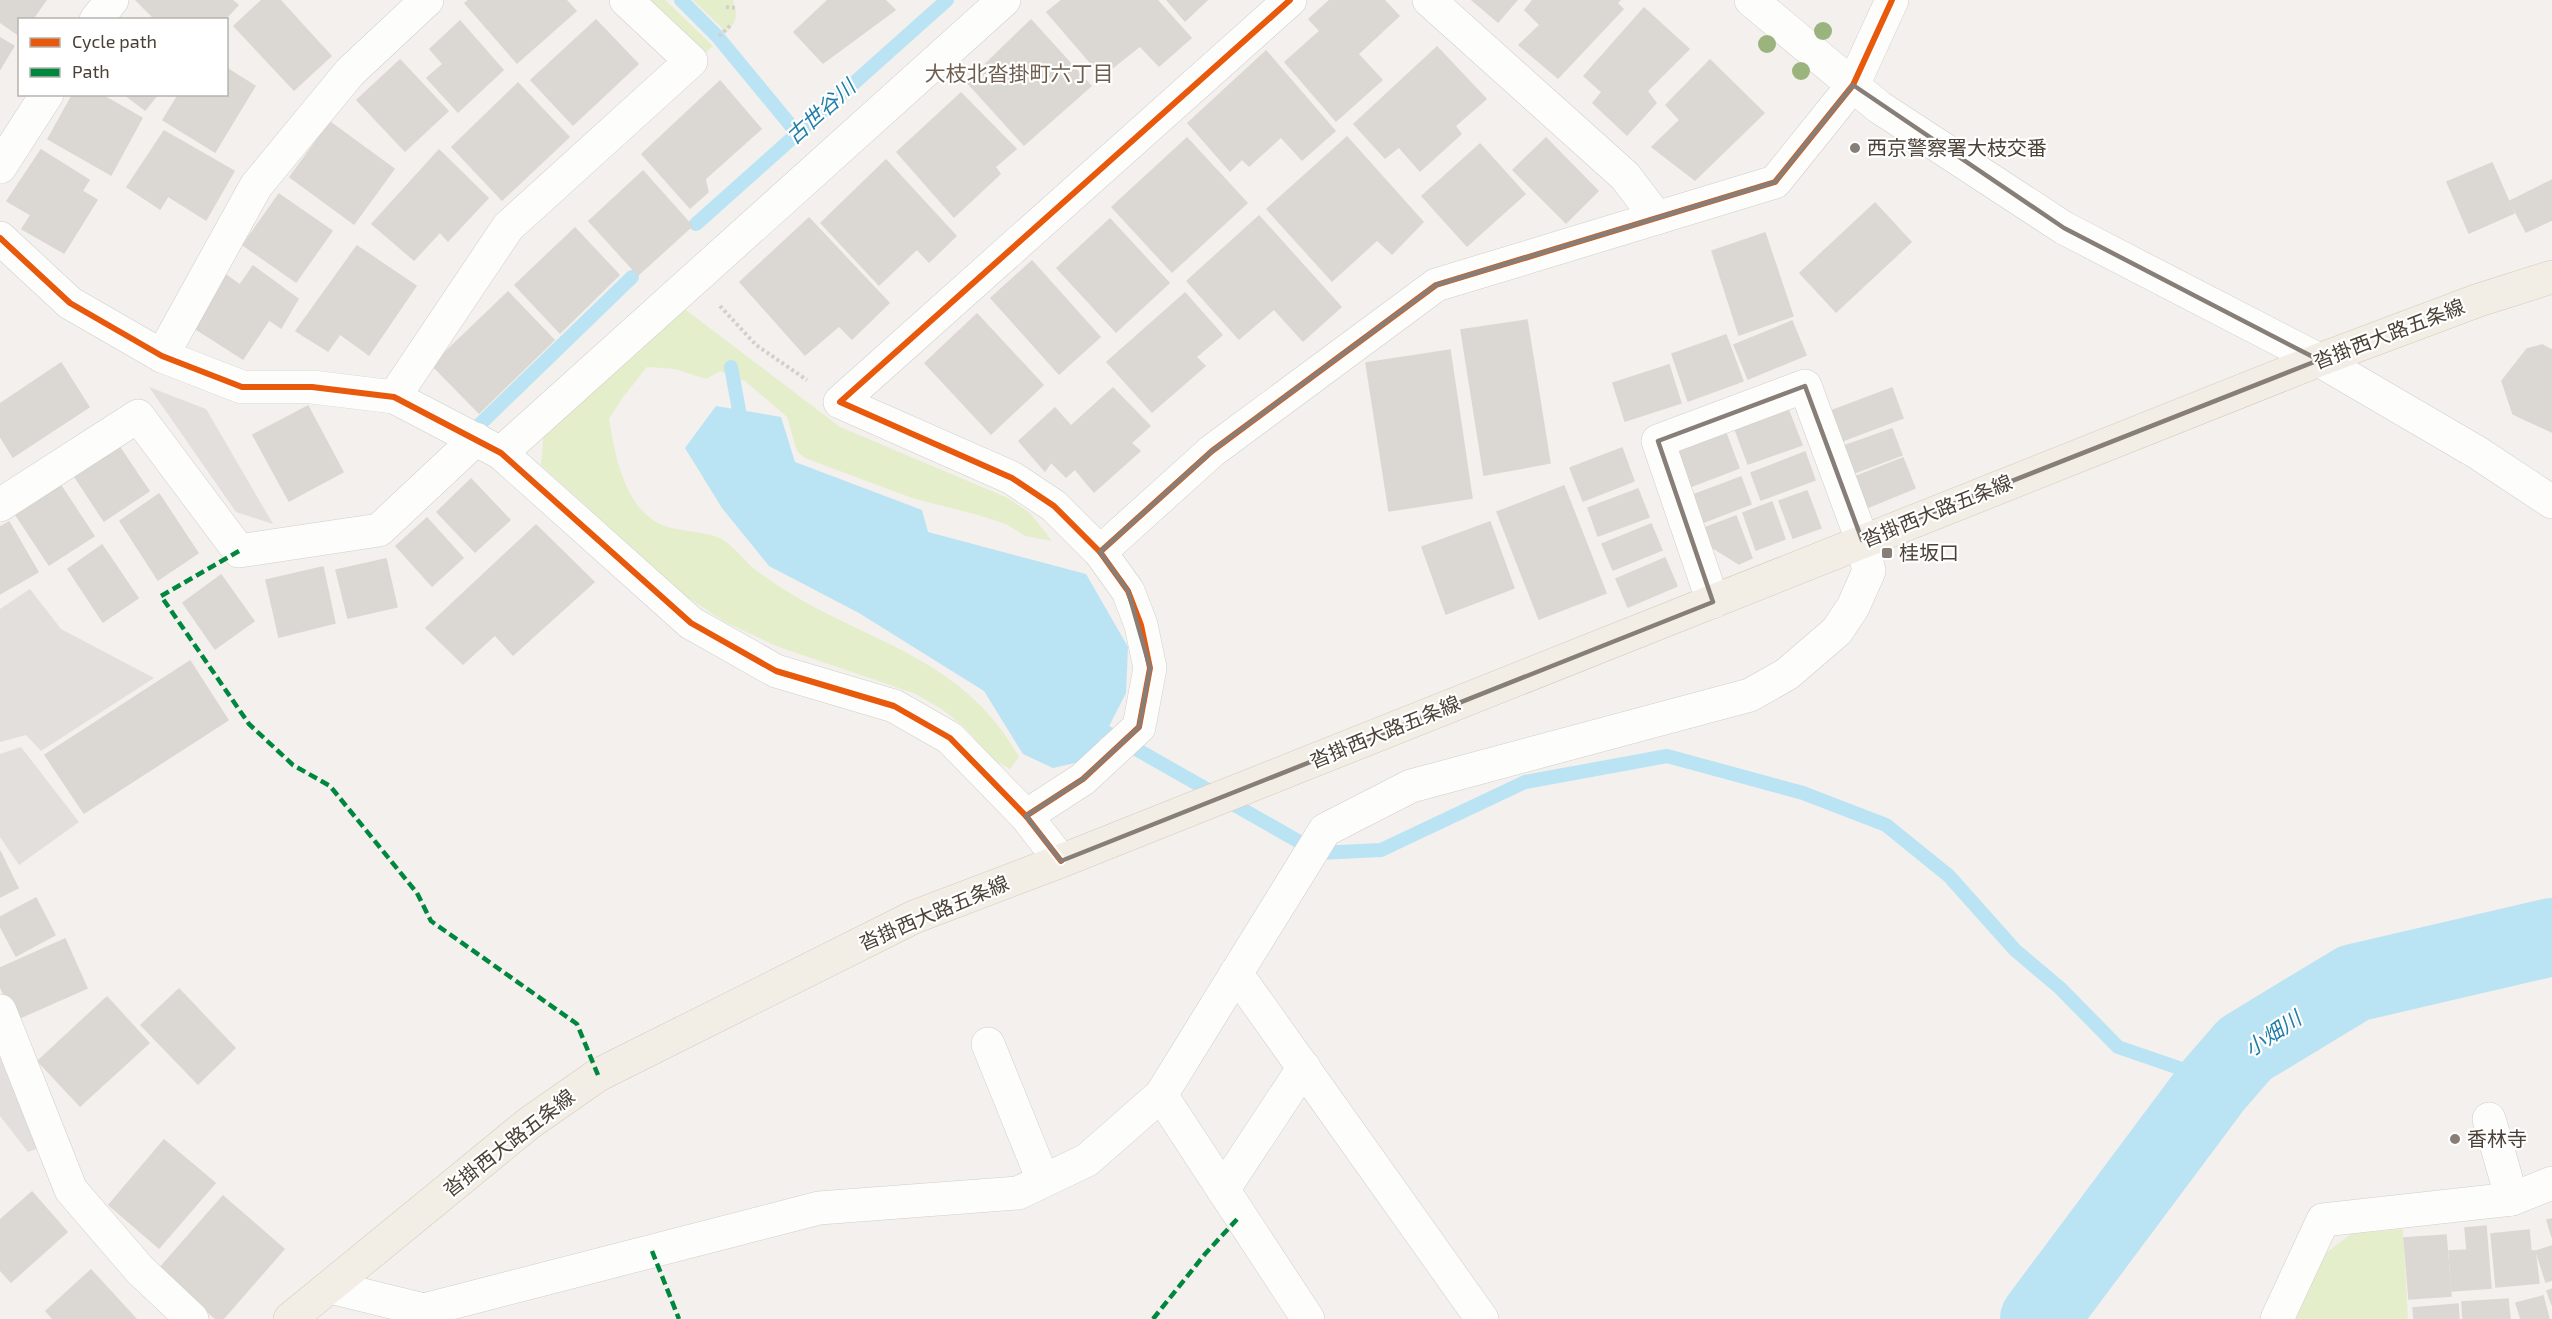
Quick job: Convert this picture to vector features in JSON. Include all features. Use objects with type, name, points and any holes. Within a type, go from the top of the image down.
[{"type":"main road","name":"沓掛西大路五条線","points":[[290,1319],[528,1124],[598,1076],[914,917],[1061,861],[1713,602],[1862,540],[2319,360],[2480,300],[2552,277]]},
{"type":"street","points":[[98,18],[112,0]]},
{"type":"street","points":[[162,356],[256,186],[350,72],[427,0]]},
{"type":"street","points":[[394,397],[508,227],[691,61],[626,0]]},
{"type":"street","points":[[0,505],[138,416],[239,551],[379,530],[488,446],[694,279],[1004,0]]},
{"type":"street","points":[[1026,816],[1083,779],[1139,727],[1149,668],[1141,625],[1128,591],[1100,552],[1054,506],[1012,478],[840,402],[1290,0]]},
{"type":"street","points":[[1429,0],[1625,176],[1656,218]]},
{"type":"street","points":[[1751,0],[1879,107],[2064,228],[2319,360],[2478,453],[2552,502]]},
{"type":"street","points":[[1100,552],[1212,451],[1436,285],[1775,182],[1853,85],[1892,0]]},
{"type":"street","points":[[0,167],[46,96]]},
{"type":"street","points":[[0,238],[70,303],[162,356],[242,387],[312,387],[394,397],[488,446],[692,623],[776,671],[894,706],[950,738],[1026,816],[1061,861]]},
{"type":"street","points":[[330,1287],[424,1310],[819,1208],[1018,1193],[1087,1160],[1161,1095],[1325,830],[1411,786],[1750,695],[1787,674],[1837,631],[1853,607],[1869,571],[1862,540],[1805,386],[1658,441],[1713,602]]},
{"type":"street","points":[[1236,973],[1482,1319]]},
{"type":"street","points":[[0,1011],[70,1190],[140,1270],[192,1319]]},
{"type":"street","points":[[988,1044],[1043,1180]]},
{"type":"street","points":[[1223,1191],[1304,1067]]},
{"type":"street","points":[[1161,1095],[1308,1319]]},
{"type":"street","points":[[2489,1119],[2512,1199]]},
{"type":"street","points":[[2277,1319],[2323,1220],[2512,1199],[2552,1183]]},
{"type":"path","points":[[726,7],[737,8]]},
{"type":"path","points":[[694,279],[756,345],[840,402]]},
{"type":"highlighted area","points":[[1853,85],[2064,228],[2319,360],[1862,540],[1805,386],[1658,441],[1713,602],[1061,861],[1026,816],[1083,779],[1139,727],[1150,668],[1128,591],[1100,552],[1212,451],[1436,285],[1775,182]]},
{"type":"green space","points":[[648,0],[665,0],[713,46],[704,54]]},
{"type":"green space","points":[[693,0],[733,0],[736,14],[733,25],[726,32]]},
{"type":"green space","points":[[686,310],[840,427],[1008,498],[1030,513],[1052,541],[1025,536],[1006,524],[912,498],[805,458],[797,451],[787,417],[745,381],[720,371],[706,379],[675,369],[647,367],[609,419],[618,464],[624,479],[630,493],[649,517],[662,525],[723,540],[753,568],[791,594],[902,650],[954,683],[978,703],[999,727],[1019,757],[1010,769],[994,760],[962,725],[943,710],[916,694],[779,647],[725,622],[684,595],[541,465],[544,429],[673,314]]},
{"type":"green space","points":[[2403,1229],[2408,1319],[2295,1319],[2318,1259],[2351,1234]]},
{"type":"shaded area","points":[[149,387],[206,409],[273,524],[236,512]]},
{"type":"shaded area","points":[[30,589],[61,629],[154,678],[41,751],[26,735],[0,742],[0,609]]},
{"type":"shaded area","points":[[21,747],[79,822],[19,865],[0,837],[0,754]]},
{"type":"shaded area","points":[[0,1055],[39,1148],[28,1152],[0,1116]]},
{"type":"water","points":[[716,406],[781,417],[795,462],[922,510],[928,532],[1086,574],[1128,647],[1126,693],[1106,732],[1084,761],[1053,768],[1023,754],[984,691],[859,613],[769,566],[722,508],[685,448]]},
{"type":"building","points":[[0,0],[46,0],[33,18],[18,18],[18,35],[0,22]]},
{"type":"building","points":[[136,0],[232,0],[238,5],[226,18],[154,18]]},
{"type":"building","points":[[262,0],[280,0],[331,56],[294,90],[234,26]]},
{"type":"building","points":[[469,0],[566,0],[576,11],[517,63],[465,3]]},
{"type":"building","points":[[828,0],[885,0],[895,10],[823,63],[794,32]]},
{"type":"building","points":[[1062,0],[1157,0],[1191,38],[1159,66],[1140,46],[1102,76],[1047,12]]},
{"type":"building","points":[[1167,0],[1207,0],[1185,21]]},
{"type":"building","points":[[1330,0],[1384,0],[1399,16],[1358,54],[1382,80],[1336,121],[1285,62],[1320,31],[1309,19]]},
{"type":"building","points":[[1472,0],[1517,0],[1498,22]]},
{"type":"building","points":[[1533,0],[1620,0],[1617,3],[1623,9],[1558,78],[1519,45],[1540,25],[1525,10]]},
{"type":"building","points":[[1644,8],[1689,49],[1647,91],[1656,103],[1627,135],[1593,103],[1602,92],[1584,76]]},
{"type":"building","points":[[596,20],[638,64],[573,125],[531,80]]},
{"type":"building","points":[[1031,20],[1091,86],[1024,145],[967,82]]},
{"type":"building","points":[[460,21],[503,70],[458,112],[427,78],[443,64],[430,49]]},
{"type":"building","points":[[0,38],[14,46],[0,69]]},
{"type":"building","points":[[1437,47],[1486,99],[1455,126],[1461,134],[1420,171],[1399,147],[1385,158],[1354,124]]},
{"type":"building","points":[[1266,51],[1335,131],[1302,160],[1281,137],[1249,166],[1242,159],[1230,171],[1188,123]]},
{"type":"building","points":[[400,60],[448,111],[405,151],[357,100]]},
{"type":"building","points":[[1710,60],[1764,113],[1695,180],[1652,147],[1680,120],[1666,105]]},
{"type":"building","points":[[228,69],[255,86],[215,152],[163,120],[178,96],[228,96]]},
{"type":"building","points":[[720,81],[761,129],[705,179],[708,192],[690,208],[642,154]]},
{"type":"building","points":[[518,83],[569,137],[502,200],[452,147]]},
{"type":"building","points":[[961,93],[1016,149],[995,167],[1000,174],[954,217],[897,152]]},
{"type":"building","points":[[72,96],[104,96],[142,118],[111,175],[48,139]]},
{"type":"building","points":[[127,96],[156,96],[145,110]]},
{"type":"building","points":[[330,122],[394,169],[354,224],[290,177]]},
{"type":"building","points":[[164,131],[234,171],[206,220],[168,196],[160,209],[127,187]]},
{"type":"building","points":[[1347,137],[1423,222],[1392,254],[1377,240],[1332,281],[1267,209]]},
{"type":"building","points":[[1187,138],[1247,203],[1172,272],[1112,207]]},
{"type":"building","points":[[1546,138],[1598,191],[1566,223],[1513,170]]},
{"type":"building","points":[[1480,144],[1525,194],[1467,246],[1422,196]]},
{"type":"building","points":[[41,150],[89,180],[82,191],[97,200],[64,253],[22,229],[31,215],[7,201]]},
{"type":"building","points":[[439,150],[488,198],[448,241],[440,232],[414,260],[372,224]]},
{"type":"building","points":[[886,160],[956,236],[929,262],[917,249],[879,285],[821,223]]},
{"type":"building","points":[[2492,163],[2514,213],[2469,233],[2447,182]]},
{"type":"building","points":[[643,171],[692,226],[638,275],[589,221]]},
{"type":"building","points":[[2552,180],[2552,220],[2526,232],[2510,201]]},
{"type":"building","points":[[279,194],[332,231],[296,282],[243,245]]},
{"type":"building","points":[[1875,203],[1911,242],[1836,312],[1800,273]]},
{"type":"building","points":[[1259,216],[1341,307],[1303,341],[1274,309],[1239,339],[1187,281]]},
{"type":"building","points":[[809,218],[889,303],[852,339],[839,326],[805,355],[740,282]]},
{"type":"building","points":[[1110,219],[1169,283],[1116,332],[1057,268]]},
{"type":"building","points":[[575,228],[619,275],[560,333],[515,285]]},
{"type":"building","points":[[1765,233],[1793,316],[1739,335],[1712,251]]},
{"type":"building","points":[[357,246],[416,286],[369,355],[340,334],[328,351],[296,331]]},
{"type":"building","points":[[1032,261],[1100,337],[1059,374],[991,298]]},
{"type":"building","points":[[253,266],[298,299],[281,328],[269,320],[243,359],[196,329],[226,275],[240,285]]},
{"type":"building","points":[[508,292],[554,340],[479,413],[432,365]]},
{"type":"building","points":[[1185,293],[1222,335],[1196,357],[1205,366],[1152,412],[1107,362]]},
{"type":"building","points":[[977,314],[1043,385],[991,434],[925,363]]},
{"type":"building","points":[[1527,320],[1550,463],[1484,475],[1461,330]]},
{"type":"building","points":[[1792,321],[1806,355],[1748,379],[1734,345]]},
{"type":"building","points":[[1726,335],[1743,381],[1688,401],[1672,354]]},
{"type":"building","points":[[2542,345],[2552,350],[2552,432],[2513,414],[2502,381],[2527,349]]},
{"type":"building","points":[[1450,350],[1472,498],[1389,511],[1366,363]]},
{"type":"building","points":[[61,363],[89,407],[13,457],[0,436],[0,404]]},
{"type":"building","points":[[1669,365],[1681,403],[1625,421],[1613,383]]},
{"type":"building","points":[[1113,388],[1150,426],[1131,443],[1140,451],[1094,492],[1075,469],[1066,477],[1051,462],[1045,471],[1019,441],[1055,408],[1071,426]]},
{"type":"building","points":[[1892,388],[1903,418],[1842,441],[1831,411]]},
{"type":"building","points":[[308,406],[343,472],[289,501],[253,435]]},
{"type":"building","points":[[1788,409],[1802,445],[1748,464],[1735,429]]},
{"type":"building","points":[[1724,428],[1739,468],[1687,488],[1672,449]]},
{"type":"building","points":[[1892,429],[1902,455],[1854,473],[1844,446]]},
{"type":"building","points":[[118,445],[149,491],[104,521],[73,474]]},
{"type":"building","points":[[1622,448],[1634,481],[1583,501],[1570,468]]},
{"type":"building","points":[[1805,452],[1815,480],[1761,500],[1751,473]]},
{"type":"building","points":[[1903,458],[1915,488],[1864,509],[1852,478]]},
{"type":"building","points":[[1741,477],[1751,504],[1699,524],[1688,497]]},
{"type":"building","points":[[471,479],[510,520],[475,552],[437,512]]},
{"type":"building","points":[[59,483],[94,536],[49,565],[14,512]]},
{"type":"building","points":[[1564,486],[1606,593],[1539,619],[1497,512]]},
{"type":"building","points":[[1638,489],[1649,517],[1598,536],[1588,508]]},
{"type":"building","points":[[1807,491],[1821,528],[1793,538],[1779,501]]},
{"type":"building","points":[[159,494],[198,553],[158,580],[120,521]]},
{"type":"building","points":[[1772,502],[1785,539],[1756,550],[1743,513]]},
{"type":"building","points":[[1736,516],[1752,558],[1739,564],[1710,546],[1702,529]]},
{"type":"building","points":[[427,518],[463,558],[432,586],[396,546]]},
{"type":"building","points":[[9,522],[38,572],[0,594],[0,527]]},
{"type":"building","points":[[1490,522],[1514,588],[1446,614],[1422,547]]},
{"type":"building","points":[[1651,524],[1662,550],[1613,570],[1602,544]]},
{"type":"building","points":[[536,525],[594,582],[513,655],[495,635],[463,664],[426,628]]},
{"type":"building","points":[[102,545],[138,598],[103,622],[68,569]]},
{"type":"building","points":[[1665,558],[1677,586],[1628,607],[1616,579]]},
{"type":"building","points":[[386,559],[397,607],[348,618],[336,570]]},
{"type":"building","points":[[323,567],[335,623],[279,637],[266,580]]},
{"type":"building","points":[[221,575],[254,621],[215,649],[183,603]]},
{"type":"building","points":[[190,661],[228,720],[84,813],[45,755]]},
{"type":"building","points":[[0,851],[18,888],[0,897]]},
{"type":"building","points":[[36,898],[55,935],[16,956],[0,926],[0,917]]},
{"type":"building","points":[[65,939],[87,988],[15,1020],[0,986],[0,968]]},
{"type":"building","points":[[179,989],[235,1048],[198,1084],[141,1025]]},
{"type":"building","points":[[107,997],[149,1043],[80,1106],[38,1061]]},
{"type":"building","points":[[164,1140],[215,1183],[159,1248],[109,1205]]},
{"type":"building","points":[[32,1192],[67,1232],[11,1282],[0,1270],[0,1220]]},
{"type":"building","points":[[223,1196],[284,1249],[223,1319],[216,1319],[159,1269]]},
{"type":"building","points":[[2552,1219],[2552,1237],[2547,1220]]},
{"type":"building","points":[[2486,1226],[2491,1288],[2452,1291],[2449,1251],[2467,1250],[2465,1228]]},
{"type":"building","points":[[2529,1230],[2531,1251],[2535,1251],[2539,1283],[2496,1287],[2491,1234]]},
{"type":"building","points":[[2446,1235],[2451,1296],[2409,1299],[2404,1238]]},
{"type":"building","points":[[2552,1246],[2552,1280],[2546,1282],[2536,1251]]},
{"type":"building","points":[[91,1270],[136,1319],[53,1319],[46,1311]]},
{"type":"building","points":[[2552,1289],[2552,1305],[2547,1291]]},
{"type":"building","points":[[2543,1296],[2549,1319],[2521,1319],[2516,1303]]},
{"type":"building","points":[[2508,1299],[2510,1319],[2463,1319],[2462,1302]]},
{"type":"building","points":[[2458,1304],[2459,1319],[2414,1319],[2413,1308]]},
{"type":"waterway","points":[[681,0],[717,36],[797,133]]},
{"type":"waterway","name":"古世谷川","points":[[696,224],[947,0]]},
{"type":"waterway","points":[[476,428],[632,277]]},
{"type":"waterway","points":[[731,367],[739,410]]},
{"type":"waterway","points":[[1106,732],[1319,853],[1381,850],[1525,782],[1667,756],[1803,793],[1886,825],[1949,876],[2015,950],[2060,988],[2118,1047],[2179,1068],[2213,1086]]},
{"type":"waterway","name":"小畑川","points":[[2039,1319],[2213,1086],[2245,1049],[2354,983],[2552,937]]},
{"type":"marked path","points":[[239,551],[161,596],[249,724],[293,765],[330,786],[417,893],[431,921],[577,1024],[598,1075]]},
{"type":"marked path","points":[[1153,1319],[1205,1254],[1240,1216]]},
{"type":"marked path","points":[[652,1251],[679,1319]]},
{"type":"cycle path","points":[[1026,816],[1083,779],[1139,727],[1150,668],[1141,625],[1128,591],[1100,552],[1054,506],[1012,478],[840,402],[1290,0]]},
{"type":"cycle path","points":[[1100,552],[1212,451],[1436,285],[1775,182],[1853,85],[1892,0]]},
{"type":"cycle path","points":[[0,238],[70,303],[162,356],[242,387],[312,387],[394,397],[501,453],[691,623],[776,671],[894,706],[950,738],[1026,816],[1061,861]]},
{"type":"place","name":"西京警察署大枝交番","points":[[1855,148]]},
{"type":"place","name":"桂坂口","points":[[1887,553]]},
{"type":"place","name":"香林寺","points":[[2455,1139]]},
{"type":"district","name":"大枝北沓掛町六丁目","points":[[1019,74]]}]
